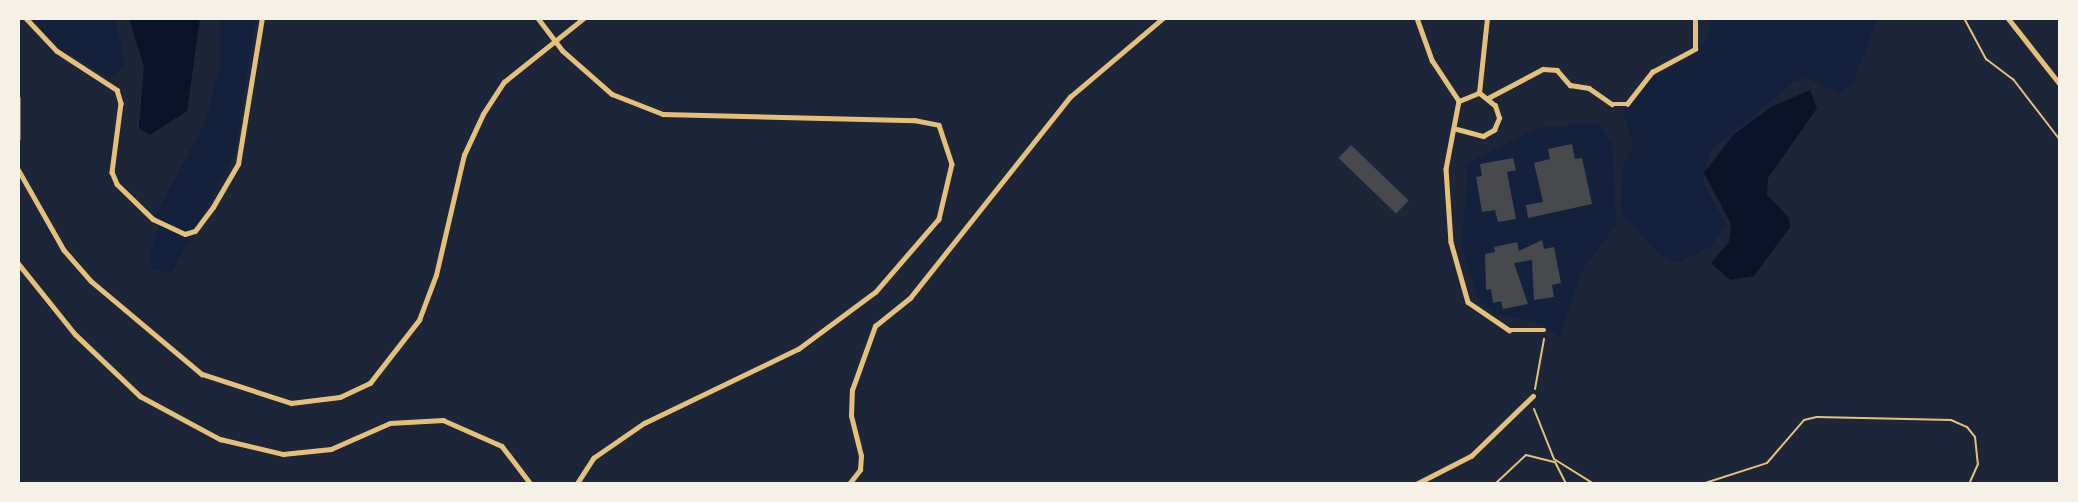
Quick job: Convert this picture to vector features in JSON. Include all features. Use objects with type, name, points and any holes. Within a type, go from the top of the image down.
[{"type":"lane","points":[[26,18],[57,51],[117,90],[121,103],[112,172],[117,184],[153,219],[185,234],[195,231],[213,207],[238,164],[262,18]]},
{"type":"lane","points":[[538,18],[564,51],[612,94],[663,114],[939,125],[952,164],[939,219],[876,292],[799,349],[645,423],[594,458],[577,484]]},
{"type":"lane","points":[[18,169],[64,250],[91,281],[202,374],[291,403],[340,397],[370,383],[419,320],[436,275],[465,155],[483,114],[504,82],[584,18]]},
{"type":"lane","points":[[849,484],[860,470],[861,456],[851,416],[852,390],[875,326],[910,298],[1070,97],[1163,18]]},
{"type":"lane","points":[[1417,18],[1432,60],[1459,101],[1458,129],[1446,169],[1451,242],[1468,302],[1509,330],[1544,330]]},
{"type":"lane","points":[[1479,93],[1487,18]]},
{"type":"lane","points":[[1488,98],[1543,69],[1557,70],[1570,85],[1589,88],[1612,104],[1627,104],[1652,72],[1695,49],[1695,18]]},
{"type":"lane","points":[[2008,18],[2060,84]]},
{"type":"lane","points":[[1459,101],[1479,93]]},
{"type":"lane","points":[[1458,129],[1483,136],[1494,130],[1499,118],[1488,98],[1479,93]]},
{"type":"lane","points":[[18,98],[18,138]]},
{"type":"lane","points":[[18,263],[75,334],[140,396],[220,439],[283,454],[331,449],[390,423],[443,420],[502,446],[531,484]]},
{"type":"lane","points":[[1416,484],[1471,456],[1533,396]]},
{"type":"path","points":[[1964,18],[1982,54],[2013,80],[2060,140]]},
{"type":"path","points":[[1544,330],[1544,359],[1533,396],[1535,416],[1566,484]]},
{"type":"path","points":[[1702,484],[1767,463],[1804,420],[1817,417],[1950,420],[1967,427],[1975,437],[1978,464],[1969,484]]},
{"type":"path","points":[[1495,484],[1526,455],[1554,461],[1594,484]]},
{"type":"shaded area","points":[[18,18],[32,18],[55,45],[110,78],[125,64],[115,18],[221,18],[220,66],[205,123],[156,214],[159,229],[148,256],[153,269],[171,274],[235,153],[256,18],[1711,18],[1709,37],[1689,58],[1647,80],[1623,111],[1633,145],[1622,170],[1621,212],[1658,253],[1677,263],[1710,247],[1726,224],[1703,183],[1710,151],[1793,83],[1806,78],[1840,94],[1853,82],[1878,18],[2060,18],[2060,484],[18,484]],"holes":[[[1599,123],[1612,145],[1616,225],[1583,269],[1559,337],[1542,325],[1494,313],[1478,300],[1462,247],[1468,163],[1540,127]]]},
{"type":"shaded area","points":[[129,18],[200,18],[187,111],[150,135],[139,128],[144,67]]},
{"type":"shaded area","points":[[1810,90],[1817,108],[1768,178],[1767,195],[1789,218],[1790,227],[1754,276],[1730,280],[1711,263],[1729,242],[1731,224],[1704,173],[1733,135],[1771,107]]},
{"type":"building","points":[[1572,144],[1575,159],[1582,158],[1592,204],[1528,218],[1526,205],[1543,202],[1534,163],[1550,159],[1548,149]]},
{"type":"building","points":[[1351,145],[1409,201],[1396,214],[1338,158]]},
{"type":"building","points":[[1513,158],[1516,170],[1507,172],[1516,219],[1498,222],[1495,210],[1482,212],[1476,177],[1482,176],[1480,164]]},
{"type":"building","points":[[1542,240],[1544,249],[1554,247],[1561,283],[1552,285],[1554,297],[1534,300],[1532,260],[1514,263],[1528,304],[1503,309],[1501,301],[1493,303],[1491,289],[1486,290],[1485,254],[1495,252],[1494,247],[1517,242],[1519,251]]}]
